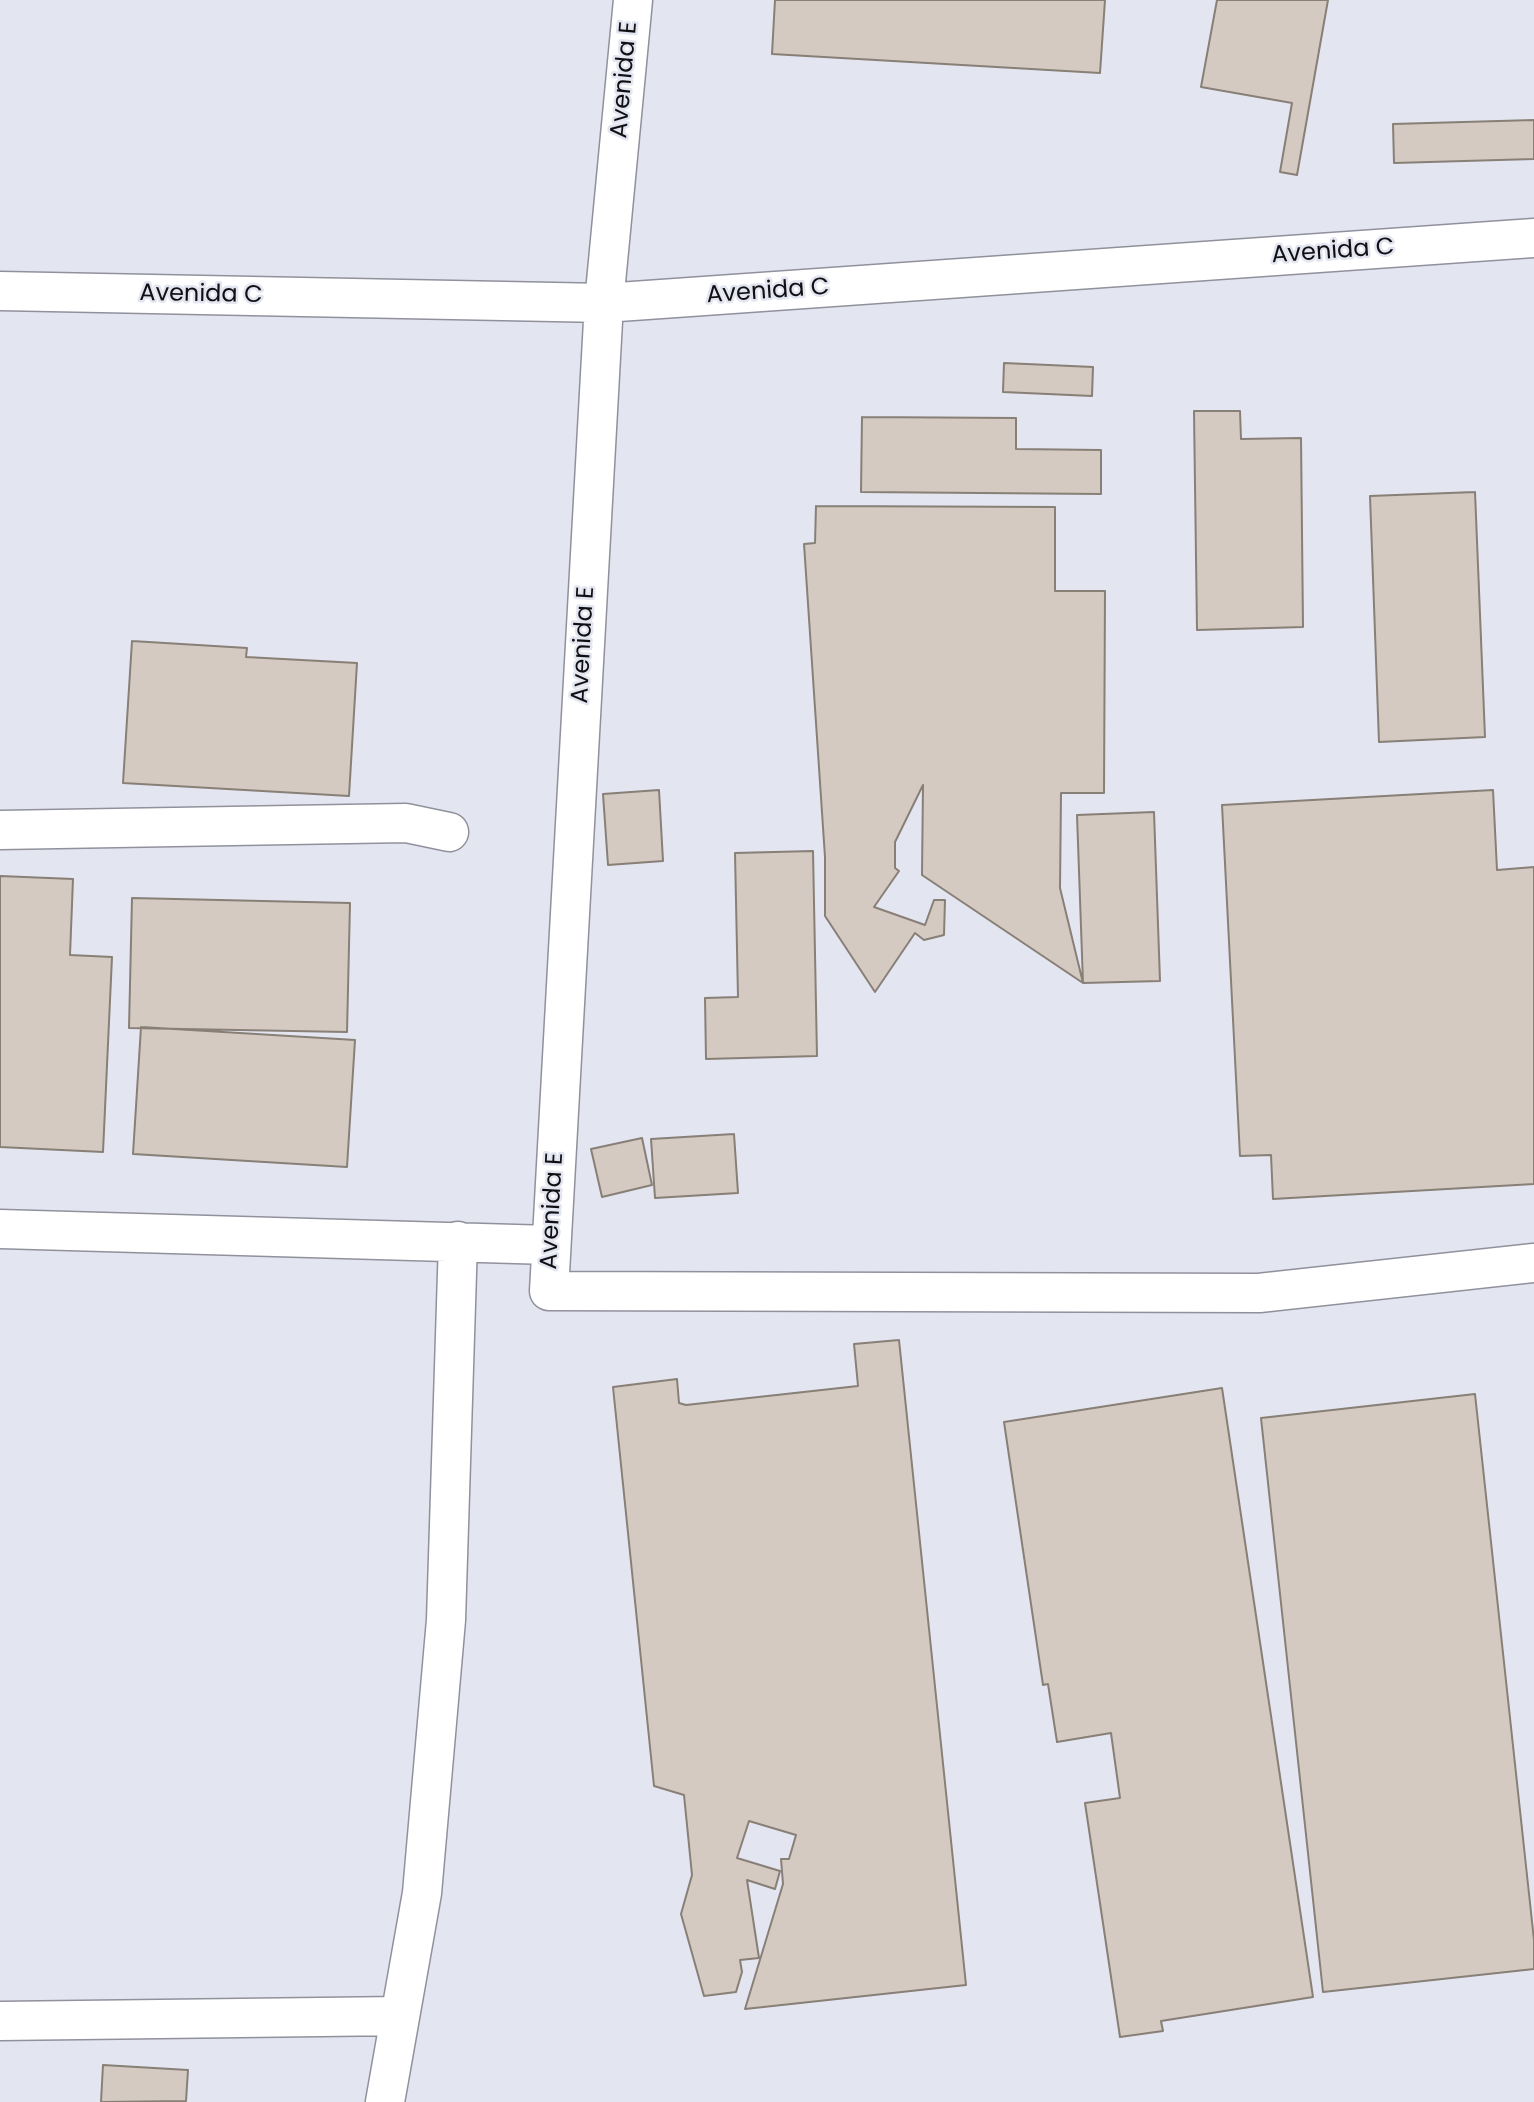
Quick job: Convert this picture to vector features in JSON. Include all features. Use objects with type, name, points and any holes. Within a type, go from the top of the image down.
[{"type":"street","name":"Avenida E","points":[[633,0],[604,303],[549,1291],[1259,1293],[1534,1263]]},
{"type":"street","name":"Avenida C","points":[[0,291],[604,303],[1534,238]]},
{"type":"street","points":[[0,830],[406,823],[449,832]]},
{"type":"street","points":[[0,1229],[550,1245]]},
{"type":"street","points":[[385,2102],[422,1893],[446,1620],[458,1241]]},
{"type":"street","points":[[0,2021],[400,2017]]},
{"type":"building","points":[[775,0],[1105,0],[1100,73],[772,54]]},
{"type":"building","points":[[1217,0],[1328,0],[1297,175],[1280,172],[1292,103],[1201,87]]},
{"type":"building","points":[[1534,120],[1534,159],[1394,163],[1393,124]]},
{"type":"building","points":[[1004,363],[1093,367],[1092,396],[1003,392]]},
{"type":"building","points":[[1194,411],[1240,411],[1241,439],[1301,438],[1303,627],[1197,630]]},
{"type":"building","points":[[862,417],[1016,418],[1016,449],[1101,450],[1101,494],[861,492]]},
{"type":"building","points":[[1475,492],[1485,737],[1379,742],[1370,496]]},
{"type":"building","points":[[816,506],[1055,507],[1055,591],[1105,591],[1104,793],[1061,793],[1060,888],[1083,983],[922,875],[923,785],[895,842],[895,868],[899,871],[874,907],[925,925],[934,900],[945,900],[944,935],[924,940],[915,933],[875,992],[825,916],[825,857],[804,544],[815,543]]},
{"type":"building","points":[[132,641],[247,648],[246,657],[357,663],[349,796],[123,783]]},
{"type":"building","points":[[659,790],[663,861],[608,865],[603,794]]},
{"type":"building","points":[[1493,790],[1497,870],[1534,867],[1534,1184],[1273,1199],[1271,1155],[1240,1156],[1222,805]]},
{"type":"building","points":[[1154,812],[1160,981],[1083,983],[1077,815]]},
{"type":"building","points":[[813,851],[817,1056],[706,1059],[705,998],[738,997],[735,853]]},
{"type":"building","points":[[0,876],[73,879],[70,955],[112,957],[103,1152],[0,1147]]},
{"type":"building","points":[[132,898],[350,903],[347,1032],[129,1028]]},
{"type":"building","points":[[141,1027],[355,1040],[347,1167],[133,1154]]},
{"type":"building","points":[[734,1134],[738,1193],[655,1198],[651,1139]]},
{"type":"building","points":[[642,1138],[652,1185],[602,1197],[591,1149]]},
{"type":"building","points":[[899,1340],[966,1985],[745,2009],[783,1884],[781,1859],[789,1859],[796,1835],[749,1821],[737,1858],[780,1871],[775,1889],[747,1880],[759,1958],[740,1960],[742,1972],[736,1992],[704,1996],[681,1914],[692,1875],[684,1795],[654,1786],[613,1387],[677,1379],[679,1403],[686,1405],[858,1386],[854,1344]]},
{"type":"building","points":[[1222,1388],[1313,1997],[1161,2021],[1163,2031],[1120,2037],[1085,1803],[1120,1798],[1111,1733],[1057,1742],[1048,1684],[1043,1685],[1004,1422]]},
{"type":"building","points":[[1475,1394],[1534,1940],[1534,1969],[1323,1992],[1261,1418]]},
{"type":"building","points":[[103,2065],[188,2070],[186,2101],[101,2102]]}]
